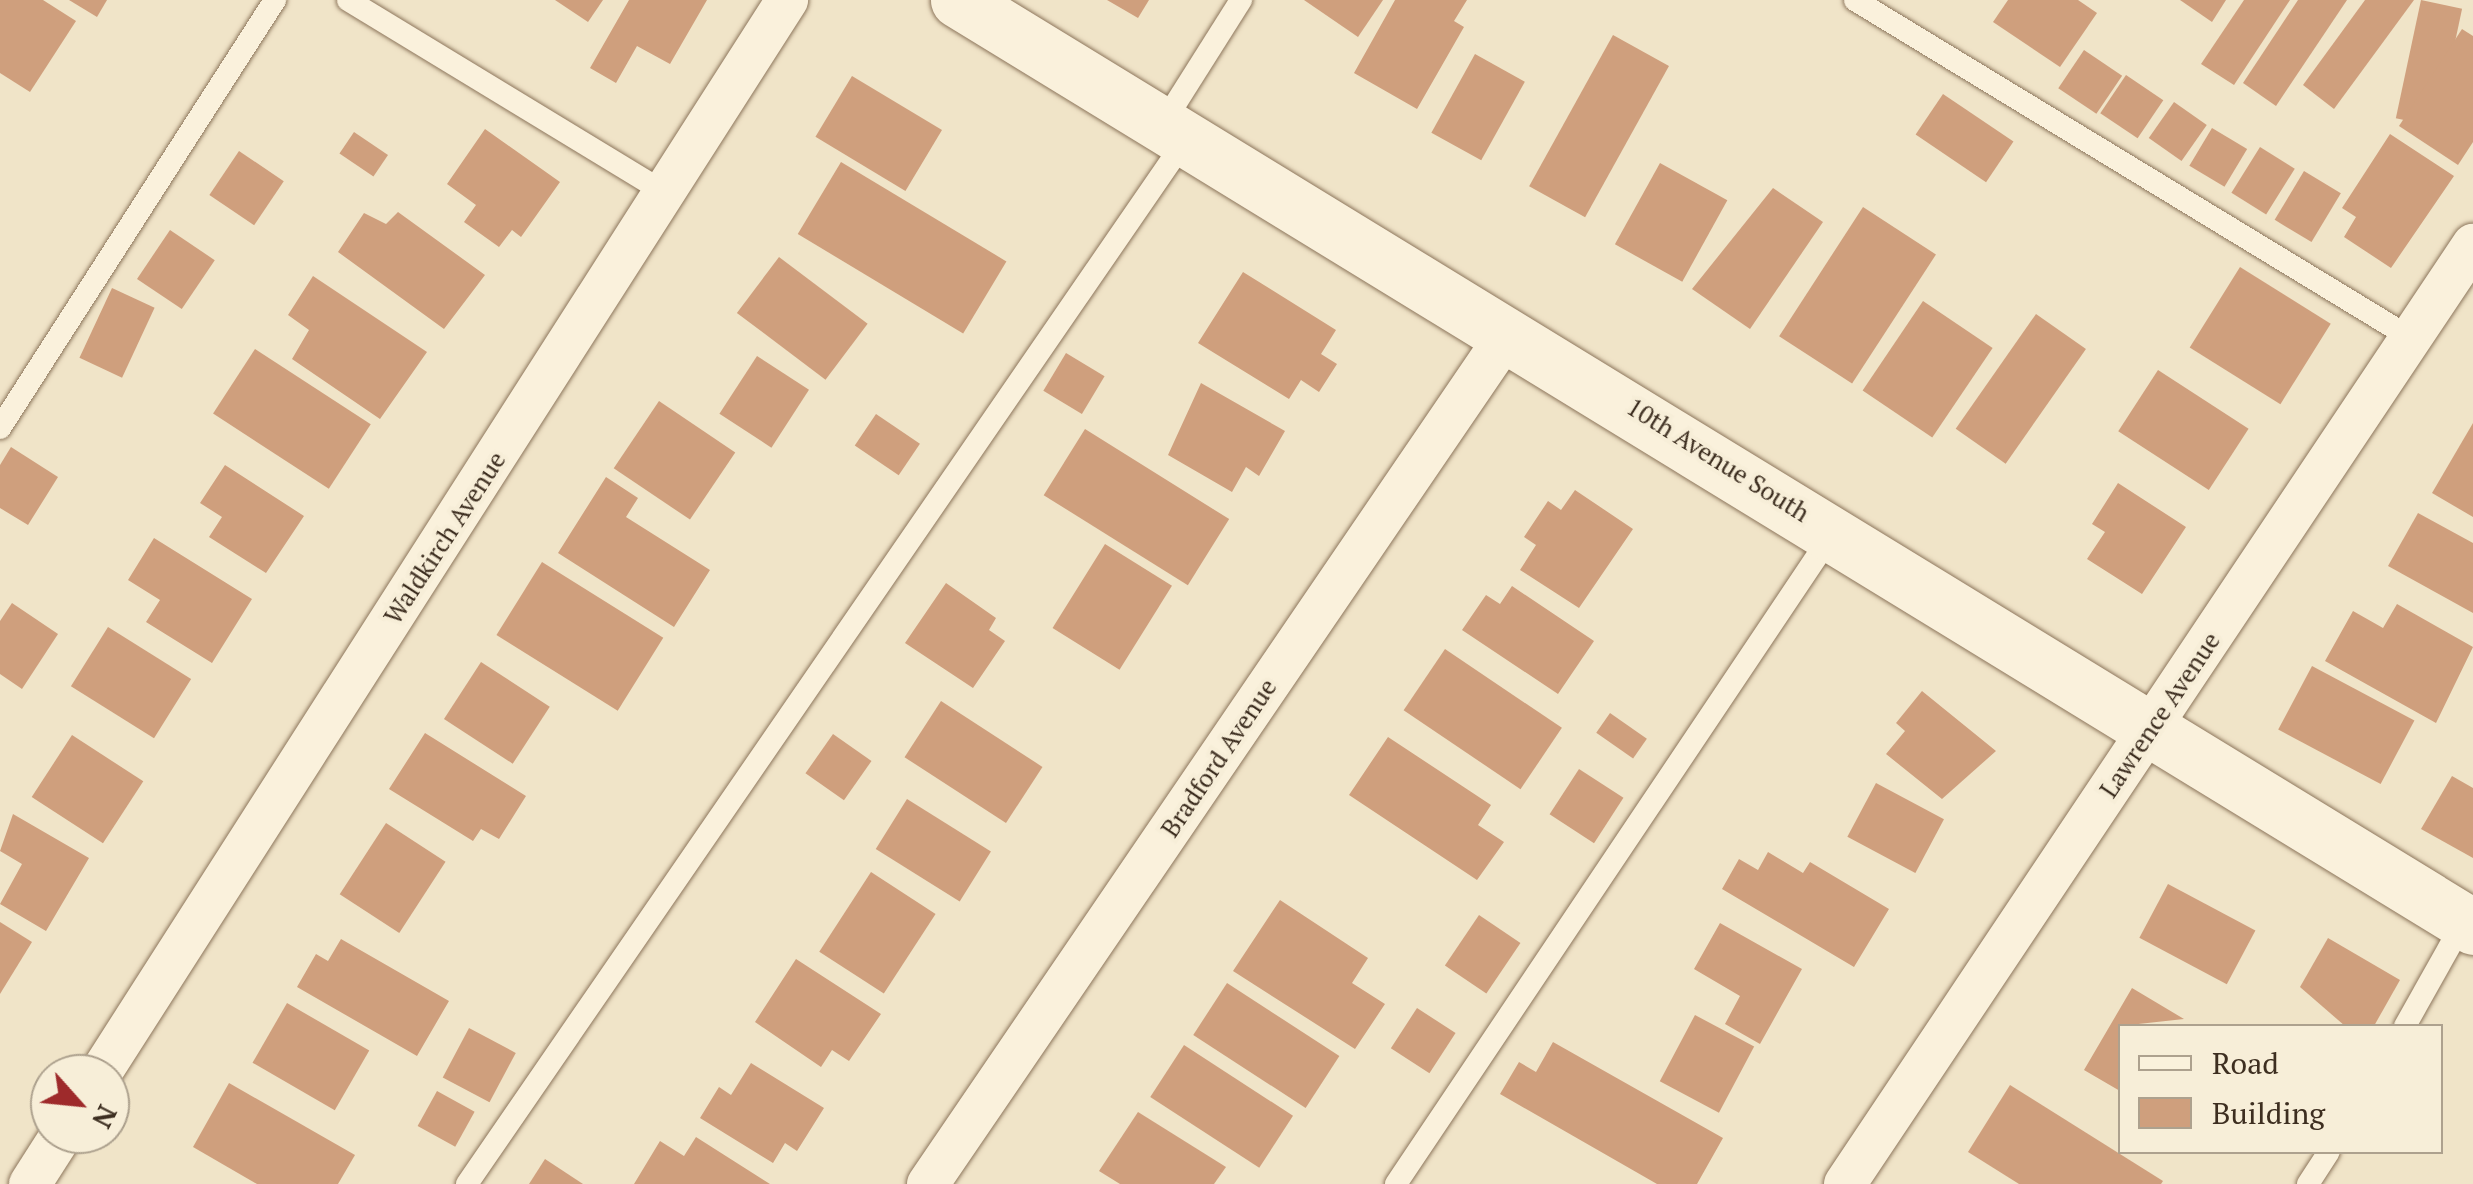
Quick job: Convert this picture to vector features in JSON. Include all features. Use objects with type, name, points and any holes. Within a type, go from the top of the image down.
[{"type":"street","name":"Waldkirch Avenue","points":[[113,1054],[787,0]]},
{"type":"street","name":"10th Avenue South","points":[[958,0],[2470,917]]},
{"type":"street","name":"Lawrence Avenue","points":[[1846,1184],[2473,245]]},
{"type":"street","name":"Bradford Avenue","points":[[928,1184],[1509,332]]},
{"type":"street","points":[[30,1184],[49,1154]]},
{"type":"lane","points":[[0,428],[275,0]]},
{"type":"lane","points":[[348,0],[666,194]]},
{"type":"lane","points":[[467,1184],[1174,132],[1241,0]]},
{"type":"lane","points":[[1855,0],[2411,338]]},
{"type":"lane","points":[[1396,1184],[1834,531]]},
{"type":"lane","points":[[2406,1024],[2470,917]]},
{"type":"lane","points":[[2308,1184],[2327,1154]]},
{"type":"building","points":[[0,0],[43,0],[76,21],[30,92],[0,73]]},
{"type":"building","points":[[69,0],[107,0],[97,17]]},
{"type":"building","points":[[555,0],[603,0],[588,22]]},
{"type":"building","points":[[629,0],[707,0],[670,64],[637,46],[616,83],[590,68]]},
{"type":"building","points":[[1107,0],[1149,0],[1138,18]]},
{"type":"building","points":[[1304,0],[1383,0],[1358,37]]},
{"type":"building","points":[[1395,0],[1467,0],[1454,21],[1464,27],[1417,109],[1354,73]]},
{"type":"building","points":[[2008,0],[2078,0],[2097,13],[2060,67],[1993,22]]},
{"type":"building","points":[[2180,0],[2226,0],[2212,22]]},
{"type":"building","points":[[2244,0],[2290,0],[2234,85],[2201,64]]},
{"type":"building","points":[[2298,0],[2347,0],[2276,106],[2243,83]]},
{"type":"building","points":[[2365,0],[2414,0],[2334,109],[2303,85]]},
{"type":"building","points":[[2421,0],[2462,9],[2437,127],[2396,118]]},
{"type":"building","points":[[2462,29],[2473,36],[2473,142],[2458,165],[2399,126]]},
{"type":"building","points":[[1613,35],[1669,66],[1585,217],[1529,186]]},
{"type":"building","points":[[2084,50],[2122,76],[2096,114],[2058,88]]},
{"type":"building","points":[[1475,54],[1525,82],[1481,160],[1431,133]]},
{"type":"building","points":[[2126,75],[2163,100],[2138,138],[2100,113]]},
{"type":"building","points":[[852,76],[942,130],[905,191],[815,137]]},
{"type":"building","points":[[1943,94],[2013,142],[1986,182],[1916,135]]},
{"type":"building","points":[[2174,102],[2207,125],[2182,161],[2149,138]]},
{"type":"building","points":[[2212,128],[2247,149],[2224,187],[2189,166]]},
{"type":"building","points":[[485,129],[560,182],[521,237],[512,230],[499,247],[464,222],[476,205],[447,184]]},
{"type":"building","points":[[354,132],[388,155],[373,176],[339,154]]},
{"type":"building","points":[[2390,134],[2454,176],[2391,268],[2344,237],[2356,217],[2342,208]]},
{"type":"building","points":[[2260,147],[2295,169],[2266,215],[2231,193]]},
{"type":"building","points":[[239,151],[284,181],[254,225],[209,195]]},
{"type":"building","points":[[841,162],[1006,261],[963,333],[798,234]]},
{"type":"building","points":[[1660,163],[1727,200],[1682,282],[1615,244]]},
{"type":"building","points":[[2304,171],[2341,193],[2312,242],[2275,220]]},
{"type":"building","points":[[1773,188],[1823,222],[1750,329],[1692,289]]},
{"type":"building","points":[[1863,207],[1936,254],[1852,384],[1779,336]]},
{"type":"building","points":[[398,212],[485,275],[444,329],[338,252],[364,213],[386,224]]},
{"type":"building","points":[[170,230],[215,260],[182,309],[137,279]]},
{"type":"building","points":[[779,257],[868,324],[826,380],[737,313]]},
{"type":"building","points":[[2240,267],[2331,324],[2280,404],[2190,348]]},
{"type":"building","points":[[1243,272],[1336,330],[1321,354],[1337,364],[1319,392],[1301,380],[1289,399],[1198,343]]},
{"type":"building","points":[[313,276],[427,352],[380,419],[292,359],[309,330],[288,315]]},
{"type":"building","points":[[112,288],[155,308],[122,378],[79,358]]},
{"type":"building","points":[[1923,301],[1993,348],[1932,438],[1863,391]]},
{"type":"building","points":[[2036,314],[2086,349],[2006,464],[1956,429]]},
{"type":"building","points":[[255,349],[371,424],[329,489],[213,414]]},
{"type":"building","points":[[1066,353],[1105,376],[1082,414],[1043,391]]},
{"type":"building","points":[[757,356],[809,390],[771,448],[719,414]]},
{"type":"building","points":[[2158,370],[2249,429],[2209,490],[2118,431]]},
{"type":"building","points":[[1201,383],[1285,431],[1259,476],[1246,467],[1232,492],[1168,455]]},
{"type":"building","points":[[659,401],[735,452],[690,520],[614,468]]},
{"type":"building","points":[[876,414],[920,444],[899,475],[855,446]]},
{"type":"building","points":[[2473,423],[2473,517],[2432,493]]},
{"type":"building","points":[[1085,429],[1229,519],[1188,585],[1044,495]]},
{"type":"building","points":[[11,447],[58,477],[28,525],[0,508],[0,465]]},
{"type":"building","points":[[225,465],[304,516],[266,573],[209,537],[222,517],[200,503]]},
{"type":"building","points":[[606,477],[638,498],[626,517],[710,570],[674,627],[558,553]]},
{"type":"building","points":[[2118,483],[2186,527],[2142,594],[2087,559],[2105,532],[2092,524]]},
{"type":"building","points":[[1575,490],[1633,529],[1579,608],[1520,570],[1536,545],[1524,537],[1548,501],[1561,510]]},
{"type":"building","points":[[2418,513],[2473,543],[2473,613],[2388,566]]},
{"type":"building","points":[[154,538],[252,599],[212,663],[146,622],[160,600],[128,580]]},
{"type":"building","points":[[1105,544],[1172,586],[1120,670],[1053,628]]},
{"type":"building","points":[[542,562],[663,638],[618,711],[496,635]]},
{"type":"building","points":[[946,583],[996,618],[989,630],[1005,641],[973,688],[905,643]]},
{"type":"building","points":[[1512,586],[1594,641],[1558,694],[1462,630],[1486,595],[1500,604]]},
{"type":"building","points":[[12,603],[58,634],[22,689],[0,674],[0,621]]},
{"type":"building","points":[[2397,604],[2473,647],[2436,723],[2325,661],[2353,611],[2383,628]]},
{"type":"building","points":[[108,627],[191,679],[154,738],[71,686]]},
{"type":"building","points":[[1445,649],[1562,728],[1521,789],[1404,710]]},
{"type":"building","points":[[481,662],[550,707],[513,764],[444,719]]},
{"type":"building","points":[[2312,666],[2414,720],[2381,784],[2278,730]]},
{"type":"building","points":[[1922,691],[1996,751],[1942,799],[1886,754],[1905,731],[1896,723]]},
{"type":"building","points":[[941,701],[1042,767],[1006,823],[905,757]]},
{"type":"building","points":[[1610,713],[1647,739],[1633,758],[1596,733]]},
{"type":"building","points":[[425,733],[526,796],[499,839],[481,829],[473,841],[389,789]]},
{"type":"building","points":[[833,734],[872,761],[844,800],[805,773]]},
{"type":"building","points":[[72,735],[143,781],[103,843],[32,797]]},
{"type":"building","points":[[1388,737],[1491,805],[1478,825],[1504,842],[1477,880],[1349,795]]},
{"type":"building","points":[[1579,769],[1623,798],[1594,843],[1550,814]]},
{"type":"building","points":[[2452,776],[2473,788],[2473,858],[2421,829]]},
{"type":"building","points":[[1876,783],[1944,819],[1915,873],[1847,837]]},
{"type":"building","points":[[907,799],[991,851],[960,901],[876,849]]},
{"type":"building","points":[[13,814],[89,858],[46,931],[0,904],[22,864],[0,851]]},
{"type":"building","points":[[386,823],[446,862],[399,933],[340,894]]},
{"type":"building","points":[[1768,852],[1803,873],[1810,862],[1889,909],[1854,967],[1722,889],[1739,859],[1758,870]]},
{"type":"building","points":[[871,872],[936,914],[884,994],[819,952]]},
{"type":"building","points":[[2168,884],[2255,930],[2227,984],[2139,938]]},
{"type":"building","points":[[1280,900],[1368,958],[1352,983],[1385,1004],[1355,1049],[1233,971]]},
{"type":"building","points":[[1479,915],[1520,943],[1486,994],[1445,966]]},
{"type":"building","points":[[0,922],[32,942],[0,994]]},
{"type":"building","points":[[1720,923],[1802,969],[1760,1044],[1725,1024],[1740,996],[1694,969]]},
{"type":"building","points":[[2328,938],[2400,980],[2375,1024],[2343,1024],[2300,987]]},
{"type":"building","points":[[341,939],[449,1001],[417,1056],[297,987],[316,954],[328,961]]},
{"type":"building","points":[[796,959],[881,1014],[849,1061],[832,1050],[821,1067],[755,1022]]},
{"type":"building","points":[[1227,983],[1339,1056],[1306,1108],[1193,1035]]},
{"type":"building","points":[[2132,988],[2184,1019],[2118,1024],[2118,1090],[2084,1070]]},
{"type":"building","points":[[287,1003],[369,1050],[335,1110],[252,1063]]},
{"type":"building","points":[[1417,1008],[1456,1033],[1429,1073],[1391,1048]]},
{"type":"building","points":[[1695,1015],[1754,1046],[1719,1113],[1660,1081]]},
{"type":"building","points":[[469,1028],[516,1053],[490,1102],[443,1077]]},
{"type":"building","points":[[1553,1042],[1723,1138],[1697,1184],[1657,1184],[1500,1094],[1519,1062],[1536,1072]]},
{"type":"building","points":[[1184,1045],[1293,1116],[1259,1168],[1150,1097]]},
{"type":"building","points":[[751,1063],[824,1108],[797,1151],[785,1143],[773,1163],[700,1118],[719,1087],[731,1095]]},
{"type":"building","points":[[229,1083],[355,1155],[338,1184],[257,1184],[193,1147]]},
{"type":"building","points":[[2010,1085],[2163,1181],[2019,1184],[1968,1152]]},
{"type":"building","points":[[437,1091],[475,1112],[455,1147],[418,1126]]},
{"type":"building","points":[[1138,1112],[1226,1167],[1214,1184],[1120,1184],[1099,1171]]},
{"type":"building","points":[[696,1137],[770,1184],[634,1184],[660,1141],[684,1156]]},
{"type":"building","points":[[545,1159],[583,1184],[529,1184]]}]
